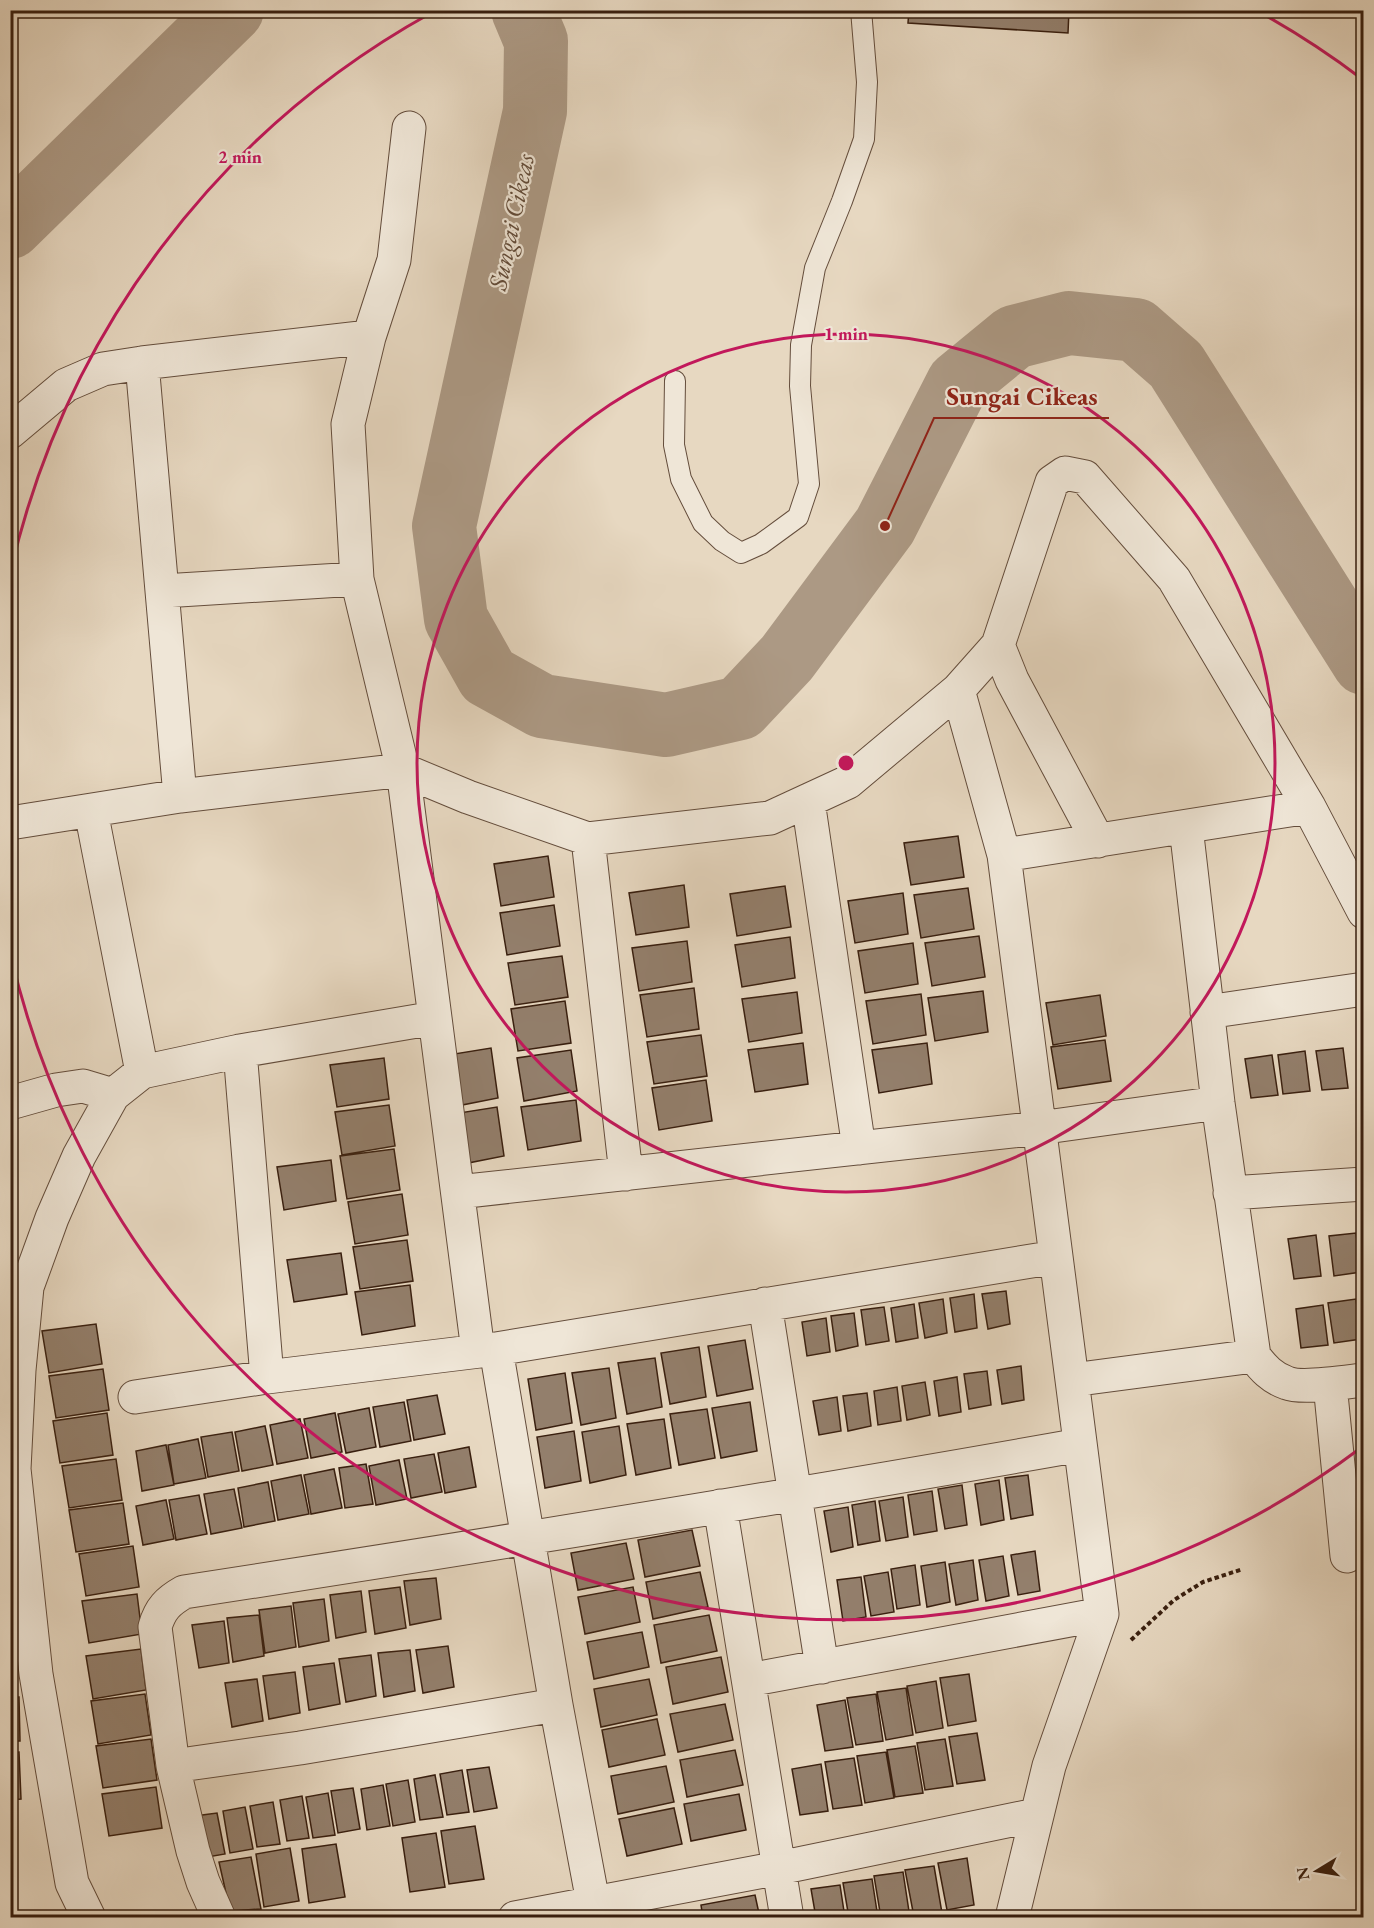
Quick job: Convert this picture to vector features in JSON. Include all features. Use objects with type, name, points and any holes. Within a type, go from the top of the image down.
[{"type":"street","points":[[409,128],[394,260],[369,337],[348,424],[357,579],[404,770],[458,1192],[487,1350],[528,1539],[556,1705],[595,1910]]},
{"type":"street","points":[[10,432],[66,385],[103,369],[369,337]]},
{"type":"street","points":[[142,363],[180,796]]},
{"type":"street","points":[[10,823],[180,796],[404,770],[468,797],[588,839],[770,819],[848,782],[958,690],[998,645],[1052,482],[1065,473],[1085,477],[1174,579],[1309,807],[1364,912]]},
{"type":"street","points":[[163,591],[357,579]]},
{"type":"street","points":[[998,645],[1012,680],[1098,841]]},
{"type":"street","points":[[958,690],[1004,855],[1102,1614],[1048,1767],[1012,1917]]},
{"type":"street","points":[[808,801],[860,1148]]},
{"type":"street","points":[[1004,855],[1309,807]]},
{"type":"street","points":[[92,811],[142,1072]]},
{"type":"street","points":[[1186,827],[1218,1103],[1254,1356],[1264,1369],[1289,1385],[1364,1380]]},
{"type":"street","points":[[588,839],[626,1174]]},
{"type":"street","points":[[1207,1012],[1364,989]]},
{"type":"street","points":[[88,1917],[72,1883],[23,1675],[12,1469],[27,1287],[52,1218],[79,1156],[113,1095],[142,1072],[240,1051],[435,1018]]},
{"type":"street","points":[[240,1051],[267,1377]]},
{"type":"street","points":[[10,1103],[56,1090],[83,1086],[113,1095]]},
{"type":"street","points":[[458,1192],[1039,1128],[1218,1103]]},
{"type":"street","points":[[1230,1193],[1364,1184]]},
{"type":"street","points":[[135,1397],[267,1377],[487,1350],[1056,1257]]},
{"type":"street","points":[[765,1304],[822,1667]]},
{"type":"street","points":[[1072,1380],[1254,1356]]},
{"type":"street","points":[[1330,1384],[1347,1556]]},
{"type":"street","points":[[219,1917],[193,1851],[173,1766],[155,1627],[158,1616],[166,1603],[183,1592],[795,1496],[1080,1445]]},
{"type":"street","points":[[720,1506],[787,1917]]},
{"type":"street","points":[[749,1680],[1102,1614]]},
{"type":"street","points":[[173,1766],[300,1748],[556,1705]]},
{"type":"street","points":[[515,1917],[595,1910],[779,1868],[1036,1815]]},
{"type":"lane","points":[[675,381],[674,445],[681,478],[703,523],[722,541],[741,553],[761,544],[798,517],[809,484],[800,386],[801,345],[815,268],[864,139],[867,82],[861,10]]},
{"type":"path","points":[[1125,1648],[1174,1600],[1203,1582],[1243,1569]]},
{"type":"building","points":[[909,10],[1069,10],[1068,33],[908,23]]},
{"type":"building","points":[[958,836],[964,877],[911,885],[904,843]]},
{"type":"building","points":[[548,856],[554,897],[501,906],[494,864]]},
{"type":"building","points":[[684,885],[689,927],[636,935],[629,893]]},
{"type":"building","points":[[785,886],[791,927],[737,936],[730,894]]},
{"type":"building","points":[[968,888],[974,929],[921,938],[914,895]]},
{"type":"building","points":[[903,893],[908,934],[855,943],[848,901]]},
{"type":"building","points":[[554,905],[560,946],[507,955],[500,913]]},
{"type":"building","points":[[979,936],[985,977],[932,986],[925,943]]},
{"type":"building","points":[[790,937],[795,978],[742,987],[735,945]]},
{"type":"building","points":[[687,941],[692,982],[639,991],[632,948]]},
{"type":"building","points":[[913,943],[918,984],[865,993],[858,951]]},
{"type":"building","points":[[562,956],[568,997],[515,1005],[508,963]]},
{"type":"building","points":[[694,988],[699,1029],[647,1037],[640,995]]},
{"type":"building","points":[[983,991],[988,1032],[935,1041],[928,998]]},
{"type":"building","points":[[797,992],[802,1033],[749,1042],[742,999]]},
{"type":"building","points":[[921,994],[926,1035],[873,1044],[866,1001]]},
{"type":"building","points":[[1100,995],[1106,1036],[1053,1045],[1046,1003]]},
{"type":"building","points":[[565,1001],[571,1043],[518,1051],[511,1009]]},
{"type":"building","points":[[701,1035],[707,1076],[654,1084],[647,1042]]},
{"type":"building","points":[[1105,1040],[1111,1081],[1058,1089],[1051,1047]]},
{"type":"building","points":[[803,1043],[808,1084],[755,1092],[748,1050]]},
{"type":"building","points":[[927,1043],[932,1084],[879,1093],[872,1050]]},
{"type":"building","points":[[1359,1045],[1364,1045],[1364,1082]]},
{"type":"building","points":[[491,1048],[498,1098],[462,1105],[454,1054]]},
{"type":"building","points":[[1343,1048],[1348,1088],[1322,1090],[1316,1051]]},
{"type":"building","points":[[571,1050],[577,1091],[524,1101],[517,1058]]},
{"type":"building","points":[[1305,1051],[1310,1091],[1283,1094],[1278,1055]]},
{"type":"building","points":[[1272,1055],[1278,1095],[1251,1098],[1245,1059]]},
{"type":"building","points":[[384,1058],[389,1099],[337,1107],[330,1065]]},
{"type":"building","points":[[706,1080],[712,1121],[659,1130],[652,1088]]},
{"type":"building","points":[[576,1100],[581,1141],[528,1150],[521,1107]]},
{"type":"building","points":[[389,1105],[395,1146],[342,1155],[335,1112]]},
{"type":"building","points":[[497,1107],[504,1156],[468,1163],[459,1113]]},
{"type":"building","points":[[394,1149],[400,1190],[347,1199],[340,1156]]},
{"type":"building","points":[[331,1160],[336,1201],[284,1210],[277,1167]]},
{"type":"building","points":[[402,1194],[408,1235],[355,1244],[348,1202]]},
{"type":"building","points":[[1356,1233],[1361,1272],[1334,1276],[1329,1236]]},
{"type":"building","points":[[1316,1235],[1321,1276],[1294,1279],[1288,1239]]},
{"type":"building","points":[[407,1240],[413,1281],[360,1289],[353,1247]]},
{"type":"building","points":[[341,1253],[347,1294],[294,1302],[287,1260]]},
{"type":"building","points":[[410,1285],[415,1326],[362,1335],[355,1292]]},
{"type":"building","points":[[1006,1291],[1010,1324],[988,1329],[982,1294]]},
{"type":"building","points":[[974,1294],[977,1328],[955,1332],[950,1298]]},
{"type":"building","points":[[943,1299],[947,1333],[925,1338],[919,1303]]},
{"type":"building","points":[[1356,1299],[1361,1339],[1334,1343],[1328,1303]]},
{"type":"building","points":[[914,1304],[918,1338],[896,1342],[891,1308]]},
{"type":"building","points":[[1323,1305],[1328,1345],[1301,1348],[1296,1309]]},
{"type":"building","points":[[884,1307],[889,1341],[866,1345],[861,1310]]},
{"type":"building","points":[[854,1313],[858,1346],[836,1351],[831,1316]]},
{"type":"building","points":[[826,1318],[830,1352],[807,1356],[802,1322]]},
{"type":"building","points":[[96,1324],[102,1364],[49,1373],[42,1331]]},
{"type":"building","points":[[745,1340],[753,1389],[717,1396],[708,1346]]},
{"type":"building","points":[[699,1347],[706,1397],[670,1404],[661,1353]]},
{"type":"building","points":[[655,1358],[662,1407],[627,1414],[618,1363]]},
{"type":"building","points":[[1021,1366],[1024,1400],[1002,1404],[997,1370]]},
{"type":"building","points":[[609,1368],[616,1418],[581,1425],[572,1373]]},
{"type":"building","points":[[103,1369],[109,1410],[56,1418],[49,1376]]},
{"type":"building","points":[[987,1371],[991,1405],[969,1409],[964,1374]]},
{"type":"building","points":[[565,1373],[572,1423],[536,1430],[528,1379]]},
{"type":"building","points":[[957,1377],[961,1412],[939,1416],[934,1381]]},
{"type":"building","points":[[925,1382],[930,1415],[907,1420],[902,1386]]},
{"type":"building","points":[[897,1387],[901,1421],[878,1425],[874,1391]]},
{"type":"building","points":[[867,1393],[871,1426],[848,1431],[843,1396]]},
{"type":"building","points":[[437,1395],[445,1434],[414,1440],[407,1400]]},
{"type":"building","points":[[837,1397],[841,1431],[819,1435],[813,1401]]},
{"type":"building","points":[[404,1402],[411,1441],[380,1447],[373,1407]]},
{"type":"building","points":[[750,1402],[757,1451],[721,1458],[712,1408]]},
{"type":"building","points":[[369,1408],[376,1447],[346,1453],[338,1414]]},
{"type":"building","points":[[707,1409],[715,1458],[679,1465],[670,1414]]},
{"type":"building","points":[[107,1413],[113,1455],[60,1463],[53,1421]]},
{"type":"building","points":[[335,1413],[342,1452],[311,1458],[304,1419]]},
{"type":"building","points":[[300,1419],[308,1458],[277,1464],[270,1425]]},
{"type":"building","points":[[664,1419],[671,1468],[636,1475],[627,1424]]},
{"type":"building","points":[[265,1426],[273,1465],[242,1471],[235,1432]]},
{"type":"building","points":[[619,1426],[626,1475],[590,1483],[582,1432]]},
{"type":"building","points":[[574,1431],[581,1481],[545,1488],[537,1437]]},
{"type":"building","points":[[232,1432],[239,1471],[208,1477],[201,1437]]},
{"type":"building","points":[[198,1439],[206,1478],[174,1484],[168,1445]]},
{"type":"building","points":[[166,1445],[174,1485],[142,1491],[136,1451]]},
{"type":"building","points":[[469,1447],[476,1487],[445,1493],[438,1453]]},
{"type":"building","points":[[434,1454],[442,1492],[411,1498],[404,1459]]},
{"type":"building","points":[[116,1459],[122,1500],[69,1508],[62,1466]]},
{"type":"building","points":[[399,1460],[407,1499],[376,1505],[369,1466]]},
{"type":"building","points":[[366,1464],[373,1504],[345,1508],[339,1468]]},
{"type":"building","points":[[334,1469],[342,1508],[311,1514],[304,1475]]},
{"type":"building","points":[[301,1475],[309,1514],[278,1520],[271,1481]]},
{"type":"building","points":[[1028,1475],[1033,1515],[1011,1519],[1005,1478]]},
{"type":"building","points":[[999,1480],[1004,1520],[981,1525],[975,1484]]},
{"type":"building","points":[[268,1482],[275,1521],[244,1527],[238,1488]]},
{"type":"building","points":[[962,1485],[967,1525],[945,1529],[938,1489]]},
{"type":"building","points":[[234,1489],[242,1528],[211,1534],[204,1494]]},
{"type":"building","points":[[932,1491],[937,1531],[914,1535],[908,1495]]},
{"type":"building","points":[[199,1495],[207,1534],[176,1540],[169,1500]]},
{"type":"building","points":[[903,1497],[908,1537],[886,1541],[879,1501]]},
{"type":"building","points":[[166,1500],[174,1539],[143,1545],[136,1506]]},
{"type":"building","points":[[875,1501],[880,1541],[858,1545],[852,1505]]},
{"type":"building","points":[[123,1503],[129,1544],[76,1552],[69,1510]]},
{"type":"building","points":[[848,1507],[853,1547],[831,1552],[824,1511]]},
{"type":"building","points":[[692,1530],[700,1566],[645,1577],[638,1540]]},
{"type":"building","points":[[626,1543],[634,1579],[578,1590],[571,1553]]},
{"type":"building","points":[[133,1546],[139,1587],[86,1596],[79,1554]]},
{"type":"building","points":[[1035,1551],[1040,1591],[1018,1595],[1011,1555]]},
{"type":"building","points":[[1003,1556],[1009,1596],[986,1601],[979,1560]]},
{"type":"building","points":[[973,1560],[978,1600],[956,1605],[949,1564]]},
{"type":"building","points":[[945,1562],[950,1602],[927,1607],[921,1566]]},
{"type":"building","points":[[915,1565],[920,1605],[897,1609],[891,1569]]},
{"type":"building","points":[[700,1572],[708,1607],[653,1619],[646,1582]]},
{"type":"building","points":[[888,1572],[894,1612],[871,1616],[864,1576]]},
{"type":"building","points":[[861,1577],[866,1617],[843,1621],[837,1580]]},
{"type":"building","points":[[436,1578],[441,1619],[410,1625],[404,1581]]},
{"type":"building","points":[[400,1587],[406,1628],[375,1634],[369,1591]]},
{"type":"building","points":[[633,1587],[640,1622],[585,1634],[578,1597]]},
{"type":"building","points":[[361,1591],[366,1632],[336,1638],[330,1595]]},
{"type":"building","points":[[137,1594],[142,1634],[89,1643],[82,1601]]},
{"type":"building","points":[[324,1599],[329,1641],[299,1647],[293,1603]]},
{"type":"building","points":[[291,1606],[296,1647],[265,1653],[259,1610]]},
{"type":"building","points":[[259,1615],[264,1656],[233,1662],[227,1618]]},
{"type":"building","points":[[709,1615],[717,1651],[661,1663],[654,1625]]},
{"type":"building","points":[[224,1621],[229,1663],[199,1668],[192,1625]]},
{"type":"building","points":[[642,1632],[649,1667],[594,1679],[587,1642]]},
{"type":"building","points":[[448,1646],[454,1687],[423,1693],[416,1650]]},
{"type":"building","points":[[141,1649],[146,1690],[93,1699],[86,1656]]},
{"type":"building","points":[[410,1650],[415,1691],[384,1697],[378,1653]]},
{"type":"building","points":[[371,1655],[376,1696],[346,1702],[339,1659]]},
{"type":"building","points":[[721,1657],[728,1692],[673,1704],[666,1667]]},
{"type":"building","points":[[334,1663],[340,1704],[309,1710],[303,1667]]},
{"type":"building","points":[[295,1672],[300,1713],[269,1719],[263,1676]]},
{"type":"building","points":[[969,1674],[976,1721],[948,1726],[940,1678]]},
{"type":"building","points":[[257,1679],[263,1721],[232,1727],[225,1683]]},
{"type":"building","points":[[649,1679],[657,1715],[601,1727],[594,1689]]},
{"type":"building","points":[[936,1681],[943,1728],[916,1733],[907,1686]]},
{"type":"building","points":[[906,1688],[913,1735],[886,1740],[877,1692]]},
{"type":"building","points":[[145,1694],[151,1735],[98,1744],[91,1701]]},
{"type":"building","points":[[876,1694],[883,1741],[856,1745],[847,1698]]},
{"type":"building","points":[[10,1697],[19,1697],[20,1741],[10,1741]]},
{"type":"building","points":[[845,1700],[853,1747],[825,1751],[817,1705]]},
{"type":"building","points":[[725,1704],[733,1740],[678,1752],[670,1714]]},
{"type":"building","points":[[657,1719],[665,1755],[609,1767],[602,1730]]},
{"type":"building","points":[[977,1733],[985,1780],[957,1784],[949,1737]]},
{"type":"building","points":[[151,1739],[157,1780],[103,1788],[96,1746]]},
{"type":"building","points":[[945,1739],[953,1786],[925,1790],[917,1743]]},
{"type":"building","points":[[915,1746],[923,1793],[895,1797],[887,1750]]},
{"type":"building","points":[[735,1750],[743,1785],[687,1797],[680,1760]]},
{"type":"building","points":[[19,1752],[21,1799],[10,1800],[10,1753]]},
{"type":"building","points":[[886,1752],[894,1798],[865,1803],[857,1756]]},
{"type":"building","points":[[854,1758],[862,1805],[833,1809],[825,1762]]},
{"type":"building","points":[[821,1764],[828,1811],[800,1815],[792,1769]]},
{"type":"building","points":[[666,1766],[674,1802],[618,1814],[611,1776]]},
{"type":"building","points":[[489,1767],[497,1808],[474,1812],[467,1770]]},
{"type":"building","points":[[462,1770],[469,1812],[447,1815],[440,1774]]},
{"type":"building","points":[[435,1775],[443,1817],[420,1820],[414,1779]]},
{"type":"building","points":[[408,1780],[415,1822],[393,1826],[386,1784]]},
{"type":"building","points":[[383,1785],[390,1826],[367,1830],[361,1789]]},
{"type":"building","points":[[156,1787],[162,1828],[109,1836],[102,1794]]},
{"type":"building","points":[[353,1788],[360,1829],[338,1833],[331,1791]]},
{"type":"building","points":[[328,1793],[335,1835],[313,1838],[306,1797]]},
{"type":"building","points":[[739,1794],[746,1830],[691,1841],[684,1804]]},
{"type":"building","points":[[302,1796],[309,1838],[287,1841],[280,1800]]},
{"type":"building","points":[[273,1802],[280,1844],[257,1847],[250,1806]]},
{"type":"building","points":[[245,1807],[253,1849],[230,1853],[223,1811]]},
{"type":"building","points":[[674,1808],[682,1844],[627,1856],[619,1819]]},
{"type":"building","points":[[217,1813],[225,1854],[202,1858],[195,1816]]},
{"type":"building","points":[[475,1826],[484,1879],[449,1884],[441,1831]]},
{"type":"building","points":[[436,1833],[445,1887],[410,1892],[402,1838]]},
{"type":"building","points":[[336,1844],[345,1897],[309,1903],[302,1849]]},
{"type":"building","points":[[290,1848],[299,1901],[264,1907],[256,1854]]},
{"type":"building","points":[[251,1857],[261,1909],[230,1911],[219,1862]]},
{"type":"building","points":[[967,1858],[974,1905],[947,1910],[938,1863]]},
{"type":"building","points":[[934,1866],[942,1913],[914,1917],[905,1870]]},
{"type":"building","points":[[903,1872],[910,1918],[881,1918],[874,1876]]},
{"type":"building","points":[[872,1879],[878,1918],[849,1918],[843,1883]]},
{"type":"building","points":[[840,1885],[845,1918],[816,1918],[811,1889]]},
{"type":"building","points":[[755,1895],[760,1918],[703,1918],[701,1905]]},
{"type":"waterway","name":"Sungai Cikeas","points":[[10,227],[232,10]]},
{"type":"waterway","name":"Sungai Cikeas","points":[[523,10],[536,41],[535,111],[444,526],[456,619],[488,676],[542,706],[666,725],[740,708],[787,658],[885,526],[958,383],[1014,337],[1069,323],[1136,330],[1176,365],[1364,663]]},
{"type":"place","name":"Sungai Cikeas","points":[[885,526]]}]
